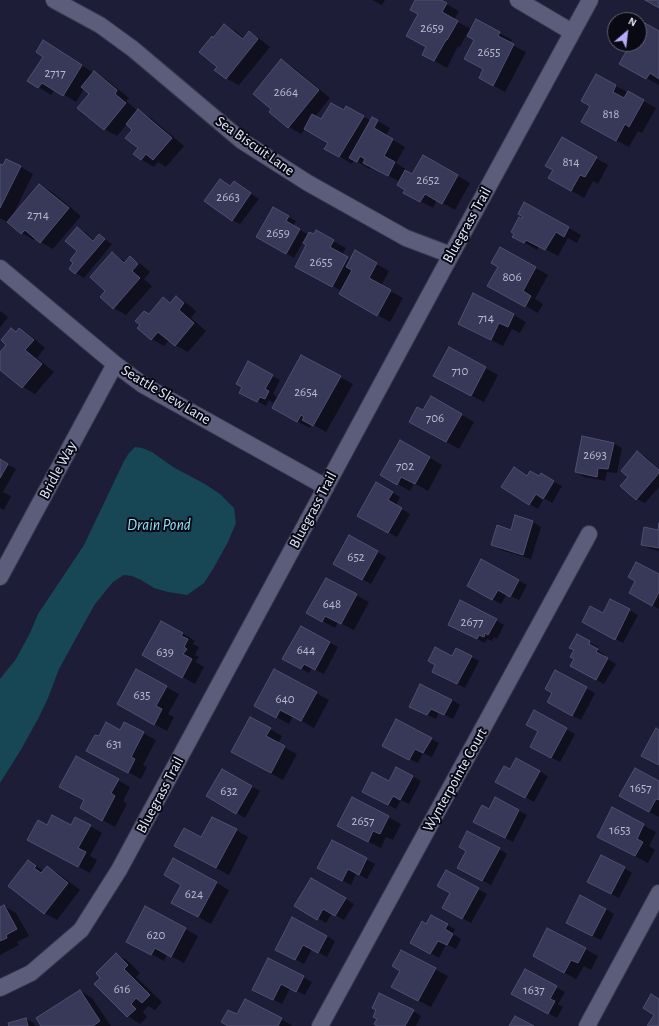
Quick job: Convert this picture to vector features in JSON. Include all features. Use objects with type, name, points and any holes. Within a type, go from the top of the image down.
[{"type":"street","name":"Sea Biscuit Lane","points":[[54,0],[100,25],[133,49],[242,141],[308,184],[406,238],[451,255]]},
{"type":"street","points":[[518,0],[572,32]]},
{"type":"street","name":"Bluegrass Trail","points":[[0,988],[31,973],[82,930],[119,870],[590,0]]},
{"type":"street","name":"Seattle Slew Lane","points":[[0,268],[143,385],[326,487]]},
{"type":"street","name":"Bridle Way","points":[[0,577],[116,364]]},
{"type":"street","name":"Wynterpointe Court","points":[[320,1026],[589,534]]},
{"type":"street","points":[[587,1026],[659,894]]},
{"type":"water","name":"Drain Pond","points":[[135,447],[152,452],[173,467],[220,494],[234,508],[236,523],[228,542],[204,583],[187,595],[154,588],[132,576],[124,575],[113,582],[95,604],[86,620],[59,669],[39,717],[0,783],[0,679],[16,659],[38,614],[84,545],[124,461]]},
{"type":"building","points":[[415,0],[441,0],[447,3],[442,12],[458,21],[434,61],[422,55],[426,47],[406,36],[418,14],[410,10]]},
{"type":"building","points":[[645,0],[659,0],[659,8]]},
{"type":"building","points":[[476,19],[500,32],[498,36],[514,44],[493,86],[479,78],[483,69],[464,59],[474,40],[467,36]]},
{"type":"building","points":[[224,24],[243,39],[249,31],[258,39],[226,79],[214,70],[217,67],[199,52]]},
{"type":"building","points":[[647,24],[659,31],[659,79],[650,73],[646,79],[619,64],[626,52],[647,52]]},
{"type":"building","points":[[43,40],[82,65],[63,96],[42,83],[38,88],[27,81],[43,57],[36,52]]},
{"type":"building","points":[[281,59],[319,90],[288,128],[269,112],[271,109],[253,94]]},
{"type":"building","points":[[94,71],[117,90],[115,94],[126,103],[104,130],[77,108],[89,94],[81,87]]},
{"type":"building","points":[[596,74],[616,85],[613,92],[624,98],[628,91],[644,100],[629,127],[625,124],[616,141],[581,122],[590,106],[581,101]]},
{"type":"building","points":[[331,103],[344,110],[346,106],[364,116],[339,157],[324,149],[328,143],[304,129],[312,114],[321,119]]},
{"type":"building","points":[[138,109],[172,138],[153,160],[146,154],[141,160],[133,154],[138,148],[125,138],[132,130],[126,124]]},
{"type":"building","points":[[372,117],[378,120],[374,128],[393,139],[384,156],[395,162],[388,176],[363,163],[365,159],[360,156],[357,162],[349,158]]},
{"type":"building","points":[[562,137],[597,157],[585,177],[580,175],[571,191],[548,178],[553,170],[545,166]]},
{"type":"building","points":[[423,155],[458,175],[442,204],[425,194],[420,202],[403,193],[405,190],[397,185],[405,170],[412,174]]},
{"type":"building","points":[[6,159],[21,166],[0,208],[0,164],[3,165]]},
{"type":"building","points":[[220,179],[230,186],[234,181],[251,193],[232,221],[204,201]]},
{"type":"building","points":[[39,184],[69,208],[40,243],[25,230],[21,234],[7,222]]},
{"type":"building","points":[[524,202],[569,227],[564,237],[556,232],[545,250],[526,240],[524,243],[512,237],[514,234],[511,232],[519,217],[522,219],[523,217],[518,214]]},
{"type":"building","points":[[273,207],[289,216],[286,221],[300,229],[286,254],[256,237]]},
{"type":"building","points":[[77,227],[93,241],[99,234],[105,239],[75,274],[69,269],[73,263],[70,260],[77,251],[65,241]]},
{"type":"building","points":[[316,230],[334,240],[330,247],[348,257],[332,287],[295,267],[306,245],[303,243],[309,232],[314,234]]},
{"type":"building","points":[[500,247],[536,267],[523,291],[531,296],[525,307],[487,286],[498,267],[491,263]]},
{"type":"building","points":[[355,250],[377,263],[369,278],[391,290],[377,316],[339,294],[352,270],[346,267]]},
{"type":"building","points":[[112,252],[124,263],[130,256],[138,264],[132,271],[140,278],[113,309],[100,297],[105,291],[90,277]]},
{"type":"building","points":[[473,293],[514,314],[508,327],[499,323],[491,340],[458,324]]},
{"type":"building","points":[[176,296],[184,303],[179,310],[194,323],[175,346],[158,332],[151,340],[137,328],[140,325],[135,321],[144,311],[149,314],[163,297],[170,303]]},
{"type":"building","points":[[11,328],[16,332],[19,328],[34,340],[25,350],[42,364],[22,388],[0,370],[0,352],[6,345],[1,340]]},
{"type":"building","points":[[449,347],[486,367],[471,396],[433,376]]},
{"type":"building","points":[[301,355],[341,376],[313,426],[302,420],[304,417],[301,415],[297,422],[272,408]]},
{"type":"building","points":[[248,361],[273,375],[265,389],[269,391],[265,399],[260,397],[257,402],[239,393],[242,387],[236,384]]},
{"type":"building","points":[[431,396],[462,414],[446,442],[409,422],[417,407],[423,410]]},
{"type":"building","points":[[582,436],[614,443],[608,469],[598,468],[597,477],[575,472]]},
{"type":"building","points":[[400,440],[430,457],[415,484],[401,477],[397,485],[380,475]]},
{"type":"building","points":[[637,451],[659,470],[659,473],[636,500],[620,486],[628,477],[621,471]]},
{"type":"building","points":[[0,459],[8,464],[0,478]]},
{"type":"building","points":[[514,467],[527,476],[530,471],[539,476],[541,473],[554,481],[543,499],[536,494],[529,505],[501,487]]},
{"type":"building","points":[[376,482],[393,492],[388,500],[402,508],[388,533],[357,516]]},
{"type":"building","points":[[515,515],[533,521],[523,555],[491,545],[497,525],[511,530]]},
{"type":"building","points":[[659,523],[659,548],[641,545],[644,527],[658,530]]},
{"type":"building","points":[[349,535],[378,551],[362,580],[333,564]]},
{"type":"building","points":[[481,559],[519,580],[510,597],[498,590],[492,600],[467,586]]},
{"type":"building","points":[[636,562],[659,574],[659,592],[652,606],[629,593],[635,581],[628,577]]},
{"type":"building","points":[[326,578],[357,594],[341,624],[325,616],[322,622],[306,613]]},
{"type":"building","points":[[610,599],[630,609],[615,640],[582,622],[590,606],[603,613]]},
{"type":"building","points":[[460,600],[497,619],[488,635],[485,633],[484,637],[479,635],[477,639],[448,625]]},
{"type":"building","points":[[161,621],[183,633],[181,636],[188,639],[184,647],[187,649],[183,654],[192,659],[182,678],[142,655]]},
{"type":"building","points":[[301,626],[330,642],[315,670],[304,664],[301,669],[282,659]]},
{"type":"building","points":[[577,634],[590,641],[589,644],[598,649],[596,652],[608,658],[596,680],[570,666],[574,659],[570,657],[574,650],[569,648]]},
{"type":"building","points":[[435,647],[452,656],[456,648],[472,656],[457,684],[432,672],[435,665],[428,661]]},
{"type":"building","points":[[136,669],[167,686],[156,706],[162,709],[154,725],[117,704]]},
{"type":"building","points":[[274,669],[317,692],[301,721],[280,710],[276,718],[254,706]]},
{"type":"building","points":[[555,670],[587,687],[572,716],[547,702],[552,693],[545,689]]},
{"type":"building","points":[[420,684],[452,700],[444,715],[431,709],[427,715],[409,707]]},
{"type":"building","points":[[534,710],[567,728],[551,758],[530,747],[538,731],[526,725]]},
{"type":"building","points":[[250,717],[271,728],[266,736],[285,746],[271,773],[231,752]]},
{"type":"building","points":[[396,719],[432,738],[423,753],[415,749],[409,760],[382,746]]},
{"type":"building","points":[[106,722],[120,730],[124,722],[144,732],[131,757],[135,759],[128,773],[86,751],[95,735],[99,736]]},
{"type":"building","points":[[656,728],[659,730],[659,765],[641,756]]},
{"type":"building","points":[[76,756],[119,779],[111,793],[115,796],[102,821],[80,808],[84,800],[59,787]]},
{"type":"building","points":[[516,758],[540,771],[525,798],[495,782],[504,766],[510,769]]},
{"type":"building","points":[[396,767],[413,776],[400,800],[393,796],[388,805],[362,792],[372,772],[389,781]]},
{"type":"building","points":[[635,768],[659,781],[659,800],[656,799],[649,812],[619,796]]},
{"type":"building","points":[[222,769],[252,786],[236,814],[206,796]]},
{"type":"building","points":[[352,797],[389,816],[380,834],[373,831],[368,842],[337,826]]},
{"type":"building","points":[[495,797],[519,810],[505,838],[473,822],[482,805],[489,809]]},
{"type":"building","points":[[612,807],[644,824],[637,839],[643,842],[635,856],[597,837]]},
{"type":"building","points":[[52,815],[71,825],[75,817],[91,825],[78,848],[86,852],[78,867],[27,840],[38,820],[47,825]]},
{"type":"building","points":[[212,817],[237,829],[216,868],[174,846],[184,828],[201,837]]},
{"type":"building","points":[[467,831],[500,848],[482,881],[457,868],[466,851],[459,847]]},
{"type":"building","points":[[332,840],[367,858],[359,875],[348,869],[342,881],[317,868]]},
{"type":"building","points":[[601,855],[625,867],[611,894],[587,882]]},
{"type":"building","points":[[173,858],[217,882],[198,917],[171,903],[181,885],[164,875]]},
{"type":"building","points":[[28,860],[36,866],[34,868],[41,873],[47,866],[68,883],[44,914],[8,886]]},
{"type":"building","points":[[446,870],[479,888],[462,919],[442,908],[450,893],[437,886]]},
{"type":"building","points":[[311,878],[346,898],[335,916],[323,909],[317,920],[294,906]]},
{"type":"building","points":[[580,895],[606,909],[592,936],[566,923]]},
{"type":"building","points":[[4,905],[17,929],[6,935],[7,938],[0,941],[0,907]]},
{"type":"building","points":[[145,906],[186,928],[171,957],[155,948],[151,955],[126,942]]},
{"type":"building","points":[[431,915],[448,924],[445,929],[453,934],[447,945],[438,941],[430,954],[410,943],[422,921],[426,924]]},
{"type":"building","points":[[292,917],[327,936],[318,953],[303,945],[295,960],[275,950]]},
{"type":"building","points":[[547,928],[586,948],[578,963],[571,960],[564,973],[533,956]]},
{"type":"building","points":[[401,950],[436,968],[418,1001],[391,987],[400,971],[392,966]]},
{"type":"building","points":[[116,953],[128,965],[124,969],[150,995],[142,1003],[136,998],[131,1004],[136,1009],[127,1017],[94,984],[100,978],[96,973]]},
{"type":"building","points":[[268,958],[304,976],[296,992],[281,984],[273,1000],[252,990]]},
{"type":"building","points":[[525,969],[557,986],[550,999],[555,1001],[548,1014],[511,994]]},
{"type":"building","points":[[80,990],[100,1021],[93,1026],[41,1026],[36,1018]]},
{"type":"building","points":[[379,993],[414,1010],[405,1026],[377,1026],[374,1024],[377,1019],[373,1017],[376,1010],[372,1008]]},
{"type":"building","points":[[651,994],[659,999],[659,1026],[647,1026],[654,1015],[643,1008]]},
{"type":"building","points":[[245,999],[282,1018],[278,1026],[228,1026],[221,1022],[228,1010],[237,1014]]},
{"type":"building","points":[[515,1016],[534,1026],[509,1026]]},
{"type":"building","points":[[26,1018],[28,1026],[9,1026],[8,1023]]}]
